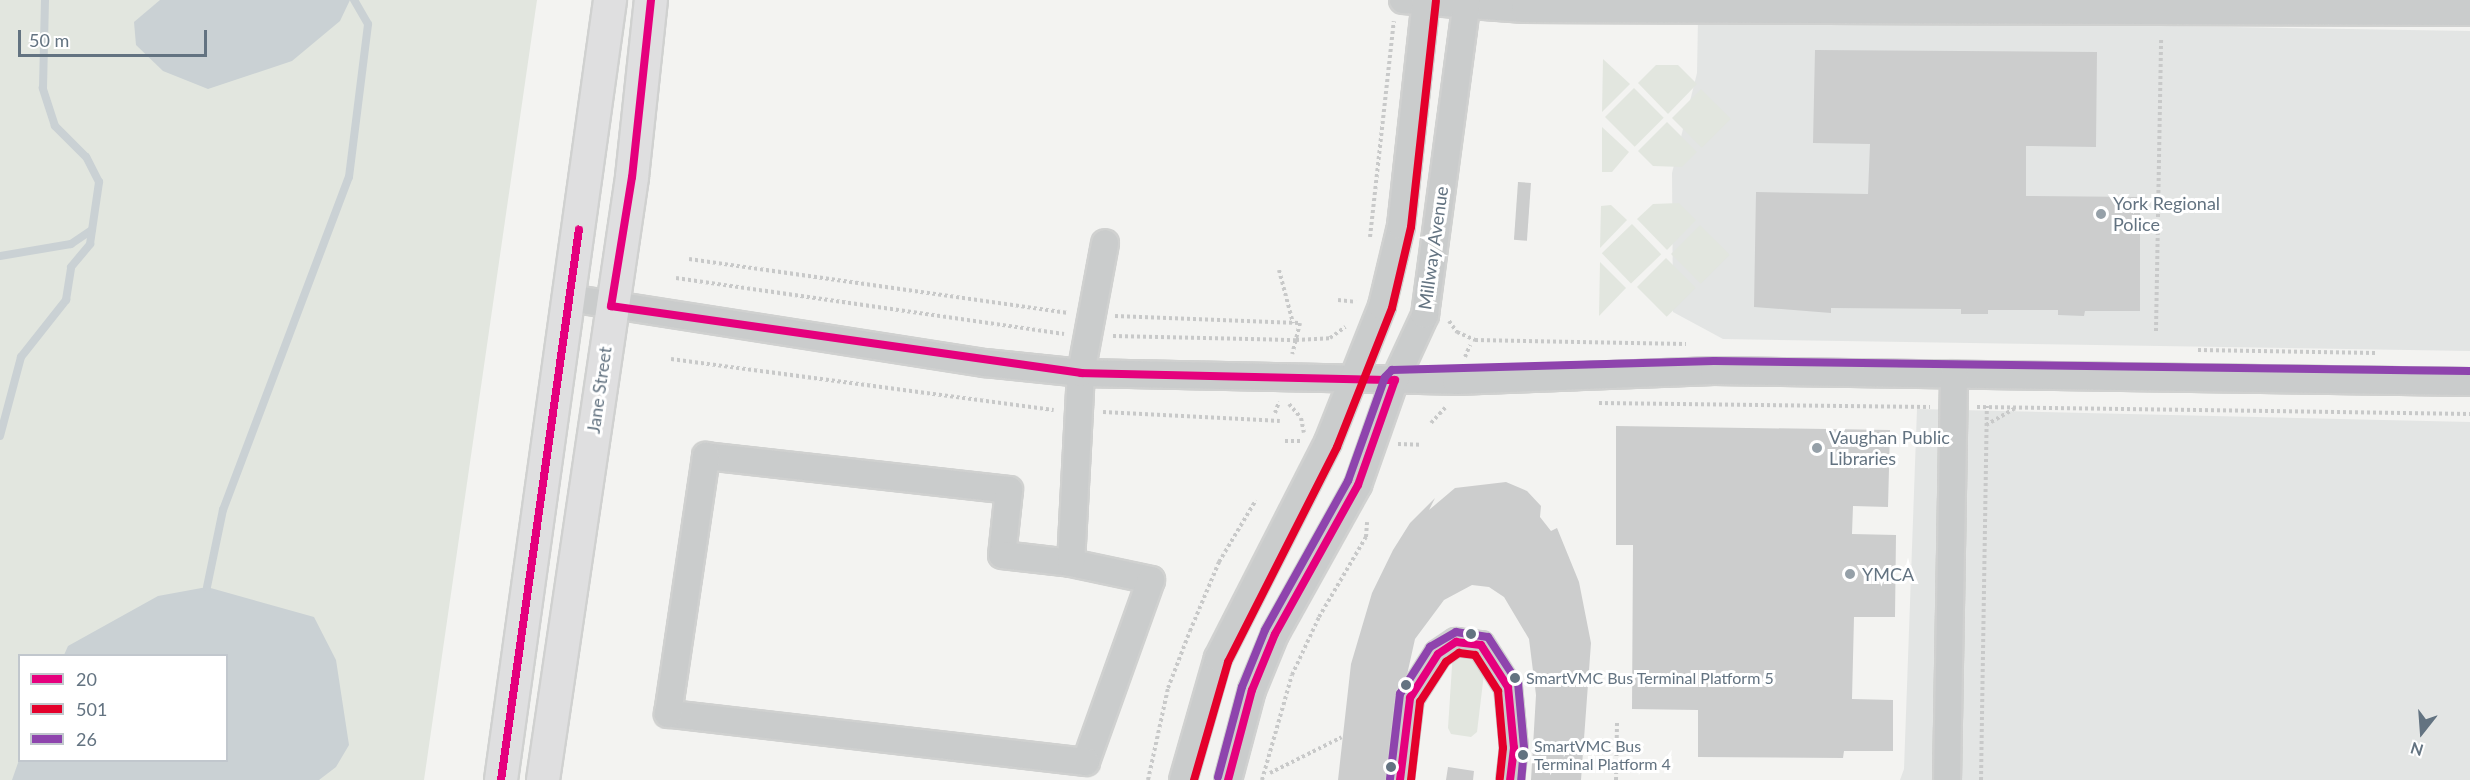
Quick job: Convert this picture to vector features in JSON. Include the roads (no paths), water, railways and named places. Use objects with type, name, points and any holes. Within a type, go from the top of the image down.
[{"type":"main road","points":[[501,780],[610,0]]},
{"type":"main road","name":"Jane Street","points":[[543,780],[611,306],[632,177],[651,0]]},
{"type":"street","points":[[1412,3],[1467,1],[1525,9],[2470,12]]},
{"type":"street","name":"Millway Avenue","points":[[1228,780],[1252,690],[1275,634],[1358,485],[1395,380],[1425,315],[1467,1]]},
{"type":"street","name":"Millway Avenue","points":[[1183,780],[1218,658],[1328,442],[1382,306],[1401,226],[1412,3]]},
{"type":"street","points":[[1071,562],[1081,373],[1105,243]]},
{"type":"street","points":[[569,298],[611,306],[1081,373],[1395,380],[1714,371],[2470,382]]},
{"type":"street","points":[[1947,780],[1954,374]]},
{"type":"street","points":[[706,456],[1009,490],[1002,555],[1071,562],[1151,580],[1086,762],[668,714],[706,456]]},
{"type":"street","points":[[1400,780],[1410,698],[1438,654],[1456,642],[1481,645],[1491,654],[1508,687],[1514,748],[1510,780]]},
{"type":"waterway","points":[[0,436],[21,357],[66,300],[71,267],[90,244],[99,182],[86,157],[55,126],[43,88],[45,0]]},
{"type":"waterway","points":[[207,587],[223,510],[349,177],[368,24],[354,0]]},
{"type":"waterway","points":[[0,256],[71,244],[92,230]]},
{"type":"place","name":"York Regional Police","points":[[2101,214]]},
{"type":"place","name":"Vaughan Public Libraries","points":[[1817,448]]},
{"type":"place","name":"YMCA","points":[[1850,574]]},
{"type":"place","name":"SmartVMC Bus Terminal Platform 5","points":[[1515,678]]},
{"type":"place","name":"SmartVMC Bus Terminal Platform 4","points":[[1523,755]]}]
